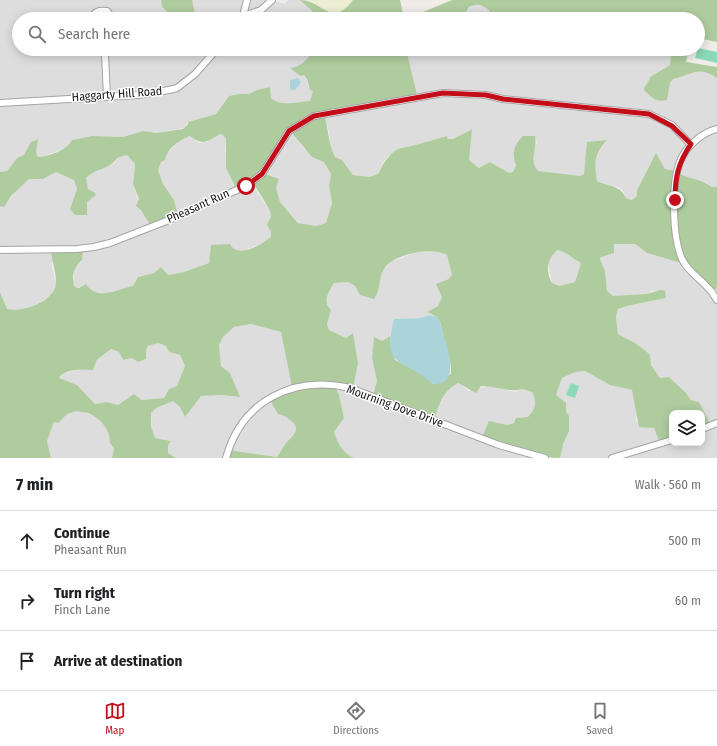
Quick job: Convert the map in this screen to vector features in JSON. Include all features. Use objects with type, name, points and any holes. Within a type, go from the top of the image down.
[{"type":"street","points":[[244,12],[247,0]]},
{"type":"street","points":[[256,12],[261,10],[272,0]]},
{"type":"street","points":[[96,12],[101,10],[108,12]]},
{"type":"street","points":[[105,56],[107,96]]},
{"type":"street","name":"Haggarty Hill Road","points":[[0,102],[160,92],[177,88],[195,74],[212,56]]},
{"type":"street","name":"Pheasant Run","points":[[0,250],[77,249],[110,243],[246,186],[262,174],[289,131],[314,116],[443,93],[486,95],[503,99],[649,114],[672,126],[691,144]]},
{"type":"street","points":[[717,128],[709,130],[691,144],[681,159],[675,182],[674,232],[682,261],[709,288],[717,300]]},
{"type":"street","name":"Mourning Dove Drive","points":[[226,458],[229,448],[240,429],[253,412],[270,398],[297,387],[325,384],[350,388],[499,445],[545,458]]},
{"type":"street","points":[[705,428],[717,423]]},
{"type":"street","points":[[612,458],[669,441]]},
{"type":"shaded area","points":[[0,0],[161,0],[162,8],[166,12],[12,12],[12,56],[310,56],[306,62],[295,68],[291,68],[304,75],[307,79],[308,86],[313,91],[310,101],[285,104],[274,101],[271,98],[270,87],[257,90],[249,94],[229,96],[216,114],[188,122],[183,128],[156,133],[143,131],[123,137],[92,136],[72,140],[69,146],[45,156],[38,157],[36,153],[37,139],[24,155],[17,158],[7,171],[0,172]]},
{"type":"shaded area","points":[[192,0],[272,0],[285,4],[288,0],[300,0],[313,12],[190,12]]},
{"type":"shaded area","points":[[473,5],[482,5],[489,10],[489,12],[462,12]]},
{"type":"shaded area","points":[[408,56],[671,56],[670,65],[650,77],[648,84],[667,100],[670,83],[673,79],[690,72],[704,70],[717,78],[717,187],[712,187],[707,183],[691,180],[680,174],[678,171],[665,169],[658,156],[652,160],[637,190],[637,196],[632,200],[626,198],[623,191],[618,187],[597,181],[595,168],[596,155],[607,141],[601,140],[592,142],[584,174],[580,176],[538,172],[534,167],[532,155],[537,143],[535,136],[513,156],[516,165],[513,172],[509,173],[490,162],[479,168],[469,160],[471,129],[453,139],[448,139],[447,136],[408,147],[402,147],[388,156],[383,162],[379,173],[370,177],[353,175],[342,160],[335,157],[331,148],[325,117],[416,95]]},
{"type":"shaded area","points":[[291,132],[304,149],[324,161],[331,174],[329,186],[332,203],[326,223],[316,226],[299,223],[280,202],[276,188],[279,179],[263,172],[277,143]]},
{"type":"shaded area","points":[[220,134],[225,136],[226,139],[225,152],[253,183],[258,194],[270,210],[271,216],[267,225],[271,232],[271,237],[265,242],[242,251],[236,250],[231,246],[211,253],[209,263],[184,272],[167,275],[161,267],[154,273],[138,277],[133,286],[108,294],[97,294],[88,287],[75,287],[73,283],[75,268],[82,260],[51,262],[56,284],[51,296],[31,307],[13,311],[7,309],[0,292],[0,206],[4,206],[19,187],[29,179],[43,179],[56,172],[74,179],[77,189],[70,209],[87,215],[87,202],[91,198],[90,191],[86,185],[86,178],[90,174],[115,163],[117,158],[127,155],[135,164],[133,184],[141,210],[150,225],[174,200],[163,184],[158,170],[161,162],[165,160],[166,154],[179,141],[190,136],[199,143],[208,142]]},
{"type":"shaded area","points":[[614,244],[635,244],[647,253],[681,263],[710,293],[717,288],[717,458],[560,458],[566,412],[565,406],[556,395],[562,378],[575,372],[585,371],[610,385],[632,390],[637,412],[636,422],[654,428],[669,440],[669,446],[705,446],[705,427],[707,426],[705,420],[705,410],[702,410],[699,402],[691,400],[686,393],[669,377],[660,378],[651,365],[650,355],[635,343],[618,334],[616,317],[618,309],[666,298],[665,291],[652,291],[646,294],[613,296],[607,291],[605,271],[600,258],[601,256],[614,253]]},
{"type":"shaded area","points":[[558,250],[565,251],[576,261],[581,263],[575,282],[559,286],[552,283],[548,262],[550,255]]},
{"type":"shaded area","points":[[441,251],[447,255],[452,275],[438,306],[428,311],[430,315],[421,318],[394,319],[390,336],[382,341],[375,337],[372,358],[377,381],[435,418],[439,405],[449,387],[458,383],[469,391],[489,386],[516,392],[522,389],[532,392],[536,401],[534,410],[528,417],[516,418],[514,423],[508,425],[489,421],[526,453],[549,458],[354,458],[346,455],[336,440],[334,432],[344,418],[339,395],[334,385],[358,363],[353,334],[346,338],[329,330],[327,324],[331,310],[328,307],[327,302],[328,292],[334,283],[348,282],[355,286],[360,295],[391,262],[416,252]]},
{"type":"shaded area","points":[[251,324],[281,332],[292,387],[284,415],[294,423],[296,429],[294,436],[286,443],[277,457],[228,450],[227,458],[176,458],[168,453],[168,445],[170,441],[155,438],[152,433],[151,413],[156,408],[173,400],[180,407],[185,416],[187,416],[189,410],[201,396],[221,395],[239,397],[230,373],[221,366],[219,345],[223,337],[234,327]]},
{"type":"shaded area","points":[[158,343],[166,346],[169,352],[180,355],[185,366],[177,387],[169,389],[164,398],[142,400],[134,395],[118,405],[106,402],[95,404],[77,385],[59,379],[63,374],[77,370],[93,370],[97,361],[111,349],[119,352],[123,360],[132,358],[146,350],[148,346]]},
{"type":"shaded area","points":[[80,411],[96,417],[105,426],[114,448],[112,458],[51,458],[47,441],[54,422],[58,423],[69,413]]},
{"type":"green space","points":[[161,0],[192,0],[195,12],[167,12],[162,7]]},
{"type":"green space","points":[[300,0],[308,1],[330,12],[313,12]]},
{"type":"green space","points":[[307,0],[353,0],[346,9],[341,12],[325,11]]},
{"type":"green space","points":[[353,0],[400,0],[403,12],[339,12],[346,8]]},
{"type":"green space","points":[[452,0],[717,0],[717,42],[705,39],[705,12],[489,12],[489,10],[477,5],[469,7],[466,12],[423,12]]},
{"type":"green space","points":[[705,49],[717,52],[717,63],[695,58],[696,56],[705,56]]},
{"type":"green space","points":[[309,56],[408,56],[417,95],[325,117],[330,142],[335,157],[342,160],[353,175],[370,177],[379,173],[390,155],[403,147],[408,147],[447,136],[448,139],[453,139],[472,129],[469,160],[479,168],[490,162],[509,173],[513,172],[516,165],[514,161],[514,149],[517,143],[523,136],[535,136],[536,141],[533,159],[535,167],[538,171],[580,176],[584,174],[587,142],[607,140],[597,154],[595,168],[597,181],[617,188],[626,198],[632,200],[637,196],[637,190],[656,153],[665,169],[678,171],[684,176],[712,187],[717,187],[717,288],[711,293],[681,263],[647,253],[635,244],[614,244],[614,253],[601,257],[600,259],[605,271],[607,291],[613,296],[646,294],[661,290],[665,291],[666,298],[618,309],[616,317],[618,334],[646,351],[650,355],[651,365],[660,378],[669,377],[686,393],[691,400],[699,402],[703,410],[669,410],[669,440],[660,443],[654,428],[639,427],[632,390],[610,385],[585,371],[575,372],[562,378],[556,395],[566,403],[566,412],[569,416],[569,431],[563,444],[560,458],[540,456],[521,451],[482,437],[489,421],[508,425],[514,423],[516,418],[528,417],[533,411],[535,405],[535,399],[532,392],[522,389],[508,390],[481,386],[476,393],[458,383],[446,393],[438,407],[435,418],[373,395],[377,381],[372,358],[374,337],[382,341],[390,336],[395,360],[421,373],[433,384],[451,374],[451,366],[440,322],[437,317],[427,312],[438,306],[442,297],[436,284],[449,279],[452,275],[447,255],[432,251],[413,253],[396,259],[389,264],[382,273],[378,292],[374,299],[360,295],[355,286],[348,282],[334,283],[327,296],[327,304],[331,310],[327,324],[329,330],[346,338],[353,333],[358,363],[353,388],[334,385],[339,395],[344,418],[334,432],[341,448],[354,458],[227,458],[228,450],[277,457],[286,443],[294,435],[296,429],[294,423],[278,414],[270,400],[292,387],[281,332],[251,324],[234,327],[223,337],[219,345],[221,366],[230,373],[240,397],[221,395],[201,396],[185,417],[180,407],[173,401],[156,408],[151,413],[151,426],[155,438],[171,441],[168,445],[168,453],[176,458],[112,458],[114,448],[110,443],[107,430],[103,424],[91,415],[84,412],[77,412],[68,414],[58,423],[54,422],[47,441],[51,458],[0,458],[0,292],[7,309],[14,310],[38,304],[51,295],[55,289],[56,282],[51,248],[83,246],[82,260],[77,265],[73,276],[75,287],[79,288],[86,284],[96,292],[108,293],[133,286],[138,277],[154,273],[161,267],[168,275],[184,272],[209,263],[211,245],[230,244],[238,250],[244,250],[256,247],[267,240],[271,237],[271,232],[267,225],[271,215],[253,183],[236,188],[226,168],[226,139],[220,134],[205,142],[198,141],[190,136],[181,140],[171,148],[165,160],[161,162],[158,170],[163,184],[174,200],[177,212],[150,225],[141,210],[136,206],[139,199],[133,184],[135,164],[127,155],[117,158],[107,167],[89,175],[86,178],[88,189],[96,195],[87,202],[87,215],[75,215],[70,209],[77,189],[74,180],[56,172],[43,179],[29,179],[11,196],[4,207],[0,206],[0,172],[7,171],[17,158],[24,155],[31,142],[38,139],[36,153],[38,157],[62,150],[70,144],[72,140],[92,136],[123,137],[143,131],[156,133],[183,129],[188,122],[216,114],[229,96],[249,94],[257,90],[270,87],[271,98],[275,101],[289,103],[310,101],[313,91],[310,90],[307,79],[304,75],[300,76],[290,68],[301,64]],"holes":[[[291,132],[312,157],[324,162],[331,174],[329,186],[332,203],[326,223],[316,226],[298,223],[280,202],[276,188],[279,179],[263,173],[277,143]],[[558,250],[581,263],[575,282],[559,286],[552,283],[548,274],[548,265],[554,253]],[[158,343],[166,346],[169,352],[180,355],[185,366],[177,386],[169,389],[164,398],[142,400],[134,394],[118,405],[106,402],[95,404],[77,385],[59,378],[70,371],[93,370],[97,360],[111,349],[119,352],[123,360],[132,358],[138,362],[146,359],[146,350],[148,346]]]},
{"type":"green space","points":[[671,56],[687,56],[686,62],[717,67],[717,78],[705,72],[695,72],[673,79],[670,83],[667,100],[660,101],[654,99],[644,90],[644,88],[650,77],[670,65]]},
{"type":"green space","points":[[571,383],[579,386],[575,398],[566,395]]},
{"type":"green space","points":[[705,414],[710,424],[705,426]]},
{"type":"water","points":[[298,78],[301,82],[295,90],[291,90],[290,80]]},
{"type":"water","points":[[430,315],[437,317],[440,322],[450,360],[448,377],[443,382],[433,384],[422,375],[397,360],[392,355],[390,347],[394,319],[421,318]]},
{"type":"route","points":[[246,186],[262,174],[289,131],[314,116],[443,93],[486,95],[503,99],[649,114],[672,126],[691,144],[681,159],[675,182],[675,200]]}]
